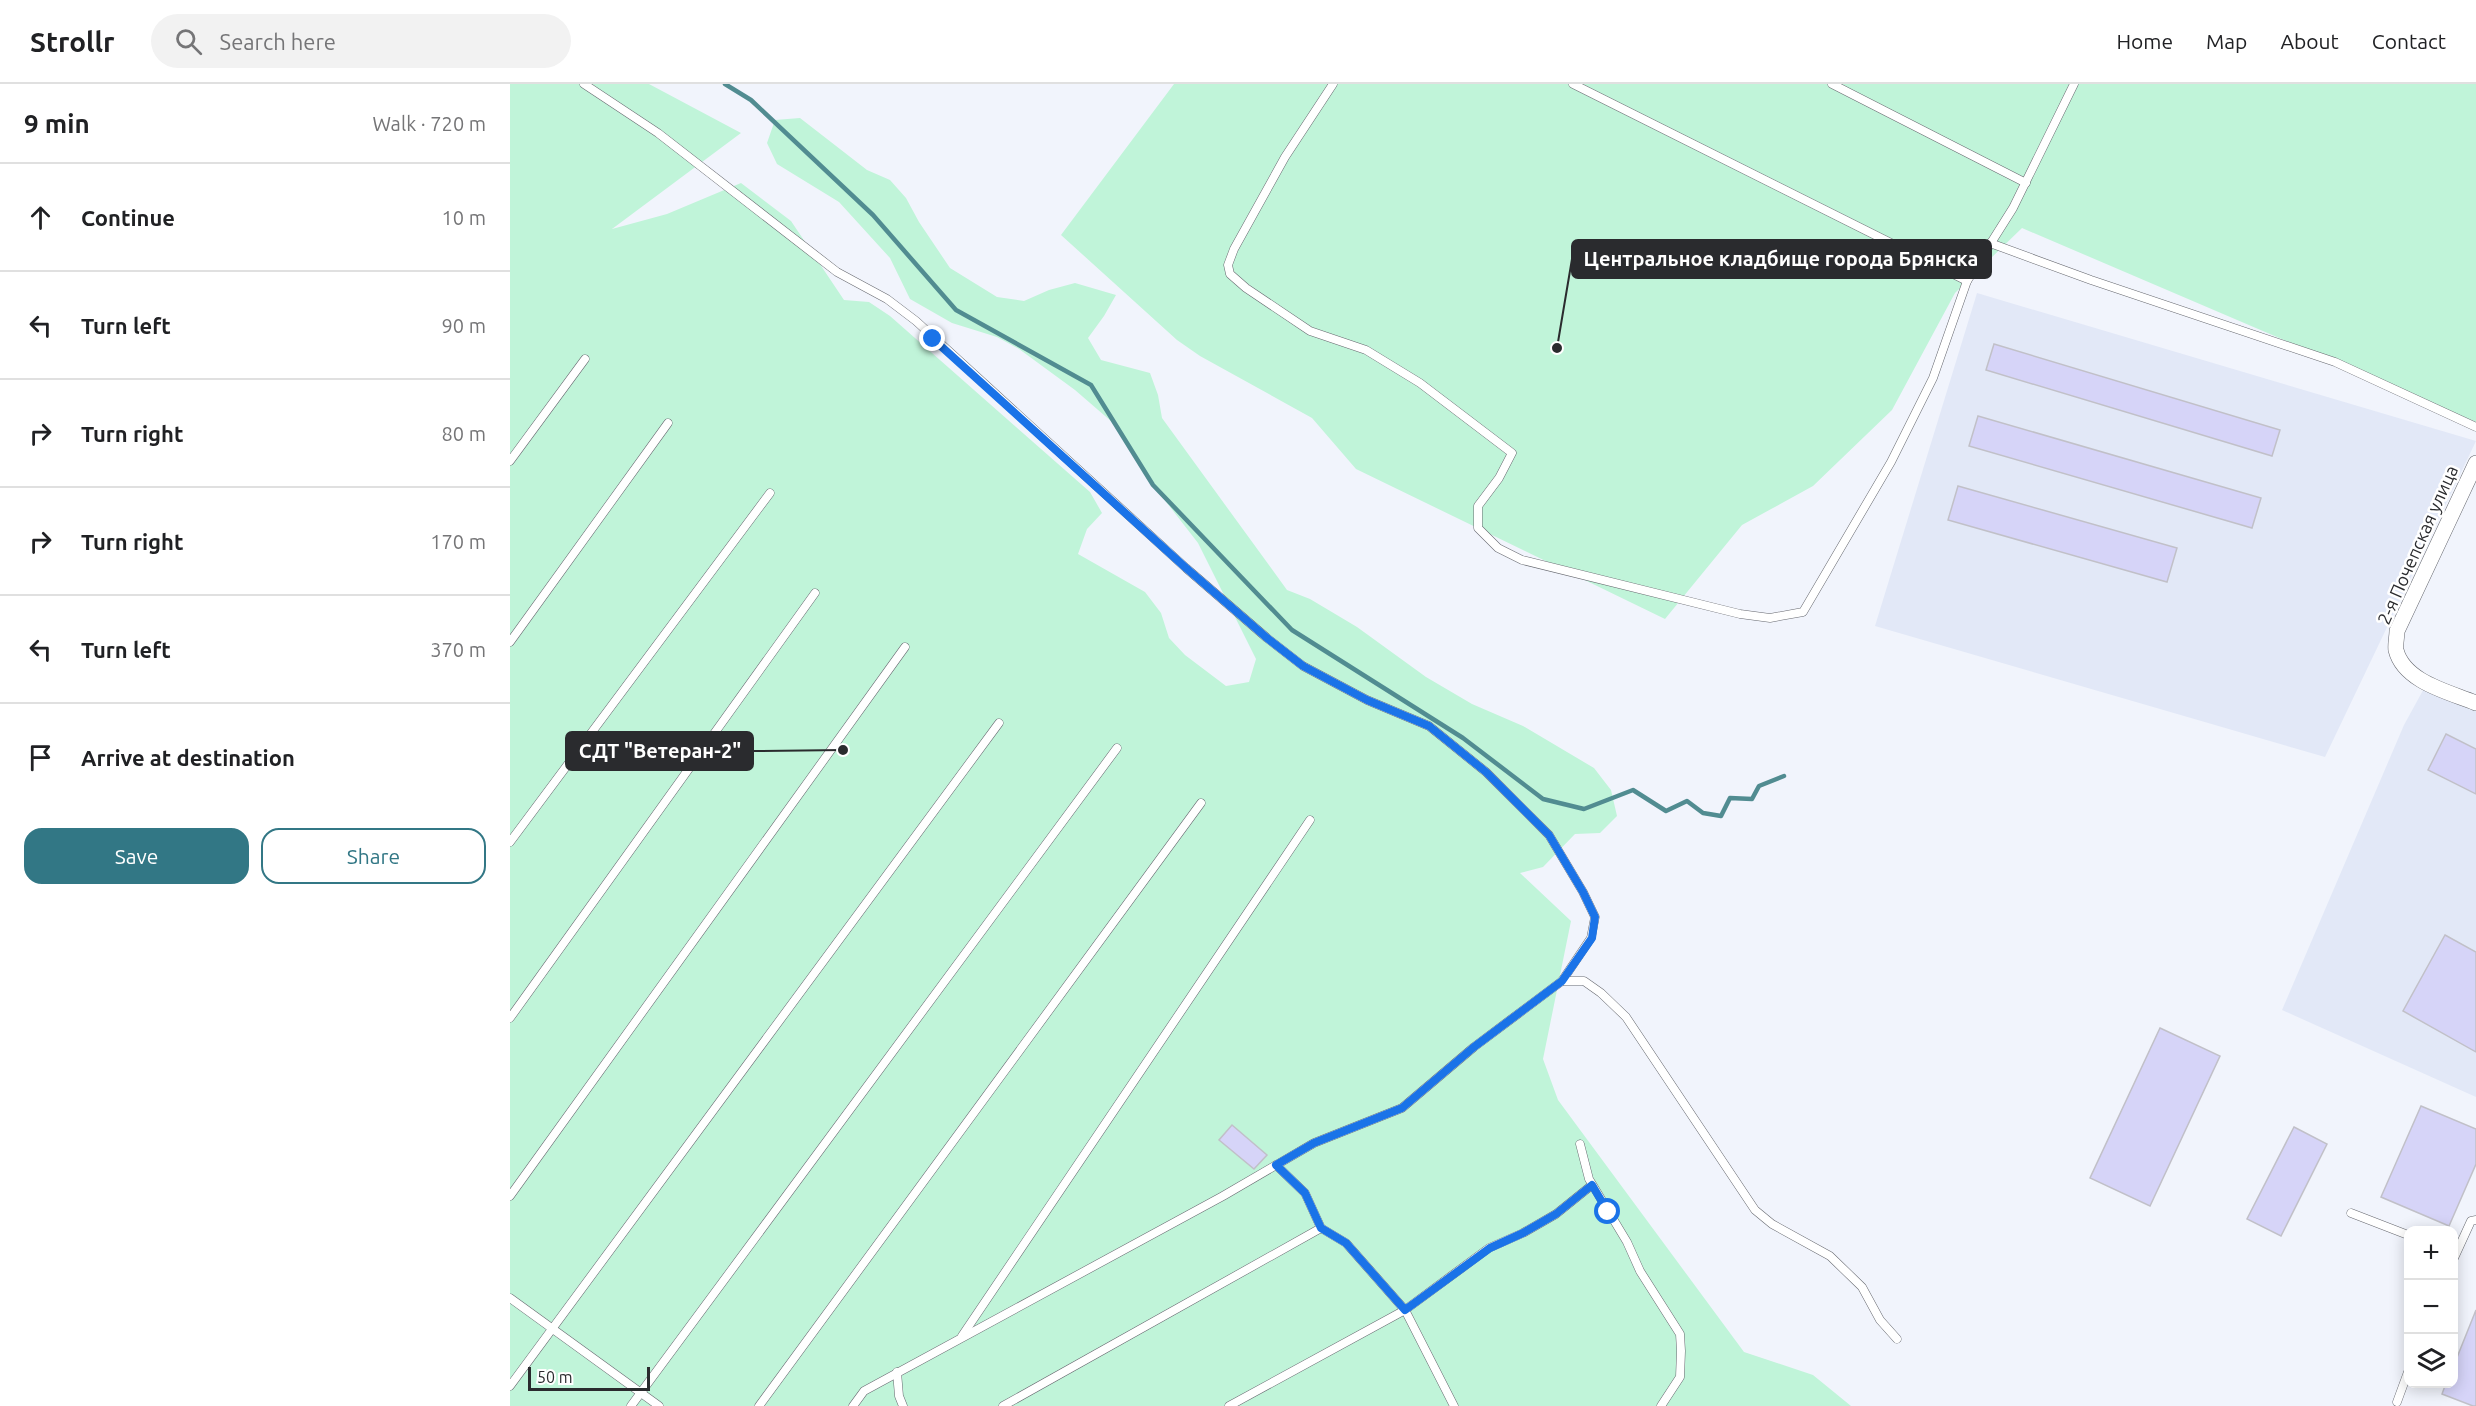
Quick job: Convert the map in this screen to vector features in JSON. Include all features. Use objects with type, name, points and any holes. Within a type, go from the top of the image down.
[{"type":"street","name":"2-я Почепская улица","points":[[2476,463],[2397,632],[2396,650],[2405,670],[2476,703]]},
{"type":"lane","points":[[584,84],[658,133],[837,272],[887,299],[916,321],[1186,568],[1303,666],[1367,700],[1429,726],[1486,772],[1549,835],[1595,917],[1592,938],[1562,981],[1474,1047],[1402,1108],[1314,1143],[1213,1202],[897,1372],[864,1391],[853,1406]]},
{"type":"lane","points":[[1333,84],[1284,157],[1239,239],[1228,265],[1230,274],[1246,288],[1310,331],[1366,350],[1420,383],[1512,453],[1499,478],[1479,506],[1478,528],[1498,548],[1522,560],[1740,614],[1770,618],[1803,612],[1891,462],[1933,378],[1967,281],[2013,208],[2074,84]]},
{"type":"lane","points":[[1573,84],[1967,281]]},
{"type":"lane","points":[[1832,84],[2026,183]]},
{"type":"lane","points":[[1990,243],[2091,280],[2335,362],[2476,427]]},
{"type":"lane","points":[[510,461],[585,359]]},
{"type":"lane","points":[[510,642],[668,423]]},
{"type":"lane","points":[[510,842],[770,493]]},
{"type":"lane","points":[[510,1018],[815,593]]},
{"type":"lane","points":[[510,1196],[905,647]]},
{"type":"lane","points":[[510,1386],[999,723]]},
{"type":"lane","points":[[631,1406],[1117,748]]},
{"type":"lane","points":[[759,1406],[1201,803]]},
{"type":"lane","points":[[961,1337],[1310,820]]},
{"type":"lane","points":[[1562,981],[1584,981],[1601,993],[1626,1017],[1755,1210],[1772,1224],[1830,1256],[1862,1287],[1880,1320],[1897,1339]]},
{"type":"lane","points":[[1580,1144],[1592,1185],[1627,1242],[1640,1271],[1680,1334],[1680,1377],[1661,1406]]},
{"type":"lane","points":[[1276,1165],[1305,1193],[1321,1228],[1346,1243],[1405,1310],[1454,1406]]},
{"type":"lane","points":[[1229,1406],[1405,1310],[1490,1248],[1556,1214],[1592,1185]]},
{"type":"lane","points":[[2351,1213],[2404,1232]]},
{"type":"lane","points":[[2458,1246],[2471,1221],[2476,1220]]},
{"type":"lane","points":[[1003,1406],[1321,1228]]},
{"type":"lane","points":[[510,1298],[659,1406]]},
{"type":"lane","points":[[897,1372],[899,1396],[903,1406]]},
{"type":"lane","points":[[2397,1402],[2404,1384]]},
{"type":"shaded area","points":[[1977,293],[2476,441],[2325,757],[1875,626]]},
{"type":"shaded area","points":[[2427,683],[2476,703],[2476,1097],[2282,1010],[2404,725]]},
{"type":"green space","points":[[510,84],[649,84],[741,133],[612,229],[667,214],[741,183],[791,221],[844,300],[869,302],[890,316],[1090,492],[1102,513],[1087,529],[1078,554],[1145,592],[1161,613],[1169,638],[1185,655],[1226,686],[1249,682],[1256,659],[1198,543],[1153,485],[1112,422],[1075,390],[1019,349],[997,337],[952,323],[910,299],[890,258],[839,202],[777,164],[767,143],[775,120],[800,118],[867,170],[890,180],[906,198],[950,268],[997,297],[1024,301],[1049,290],[1075,283],[1116,295],[1088,338],[1101,360],[1150,373],[1158,395],[1162,418],[1287,590],[1310,599],[1357,627],[1426,677],[1472,704],[1523,726],[1594,768],[1611,790],[1617,816],[1600,833],[1575,834],[1543,867],[1520,873],[1571,921],[1543,1059],[1558,1100],[1744,1352],[1813,1375],[1851,1406],[510,1406]]},
{"type":"green space","points":[[1174,84],[2476,84],[2476,422],[2022,228],[1955,293],[1892,410],[1813,486],[1742,525],[1665,619],[1356,469],[1312,418],[1200,356],[1177,340],[1061,235]]},
{"type":"building","points":[[1994,344],[2280,430],[2272,456],[1986,370]]},
{"type":"building","points":[[1978,416],[2261,498],[2252,528],[1969,446]]},
{"type":"building","points":[[1958,486],[2177,548],[2167,582],[1948,520]]},
{"type":"building","points":[[2446,734],[2476,749],[2476,794],[2428,770]]},
{"type":"building","points":[[2445,935],[2476,952],[2476,1052],[2403,1011]]},
{"type":"building","points":[[2160,1028],[2220,1056],[2150,1206],[2090,1178]]},
{"type":"building","points":[[2421,1106],[2476,1129],[2476,1164],[2449,1226],[2381,1197]]},
{"type":"building","points":[[1232,1125],[1267,1155],[1254,1169],[1219,1140]]},
{"type":"building","points":[[2294,1127],[2327,1144],[2281,1236],[2247,1219]]},
{"type":"building","points":[[2476,1310],[2476,1406],[2442,1394],[2444,1388],[2458,1388],[2458,1355]]},
{"type":"waterway","points":[[725,84],[751,100],[873,215],[956,310],[1091,385],[1153,485],[1292,630],[1463,738],[1543,799],[1584,809],[1633,790],[1666,811],[1687,801],[1703,813],[1721,816],[1730,798],[1752,799],[1759,786],[1784,776]]},
{"type":"place","name":"Центральное кладбище города Брянска","points":[[1557,348]]},
{"type":"place","name":"СДТ \"Ветеран-2\"","points":[[843,750]]},
{"type":"route","points":[[933,339],[1186,568],[1267,638],[1303,666],[1367,700],[1429,726],[1486,772],[1549,835],[1595,917],[1592,938],[1562,981],[1474,1047],[1402,1108],[1314,1143],[1276,1165],[1305,1193],[1321,1228],[1346,1243],[1405,1310],[1490,1248],[1556,1214],[1592,1185],[1608,1212]]}]
